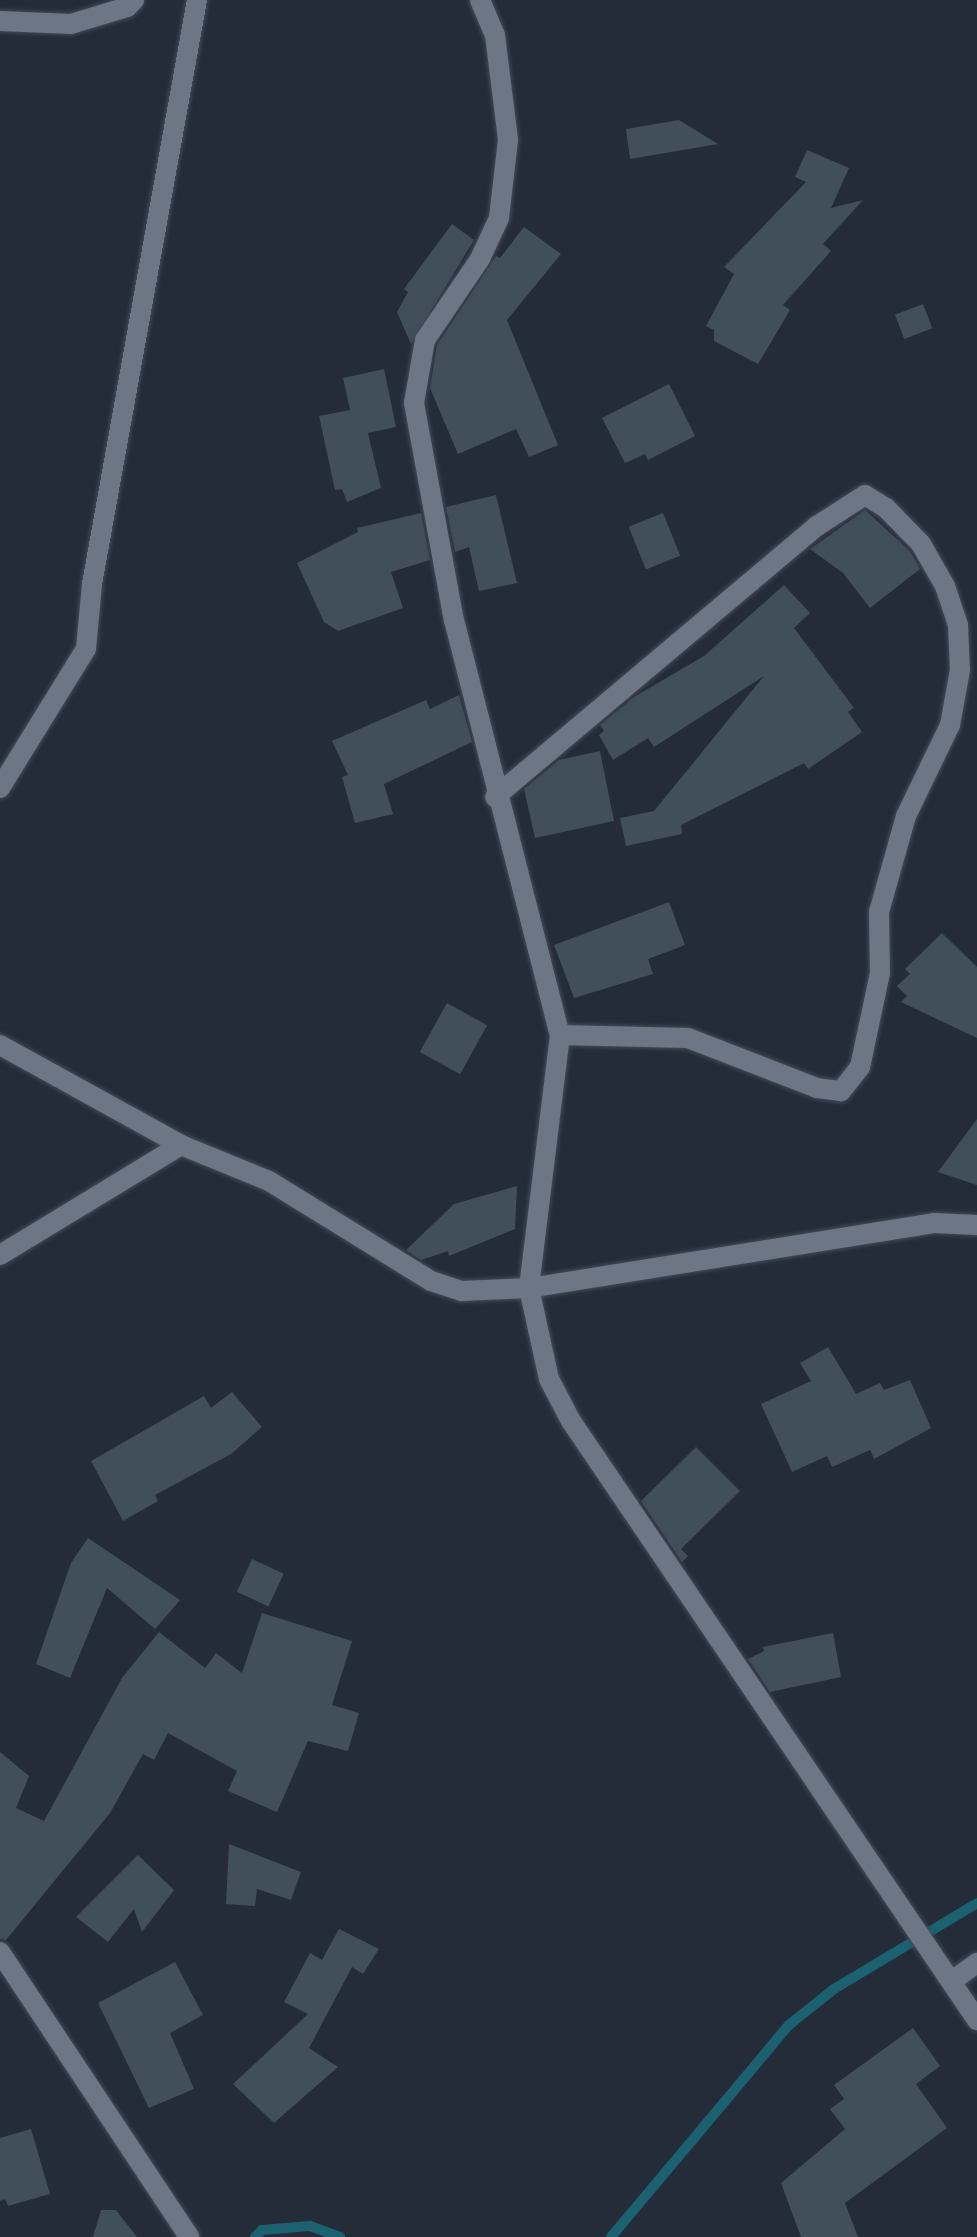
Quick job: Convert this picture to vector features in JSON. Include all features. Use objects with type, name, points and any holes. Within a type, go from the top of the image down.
[{"type":"street","points":[[0,21],[71,24],[127,7],[134,0]]},
{"type":"street","points":[[0,788],[86,649],[92,584],[197,0]]},
{"type":"street","points":[[480,0],[495,35],[508,140],[499,218],[480,259],[425,340],[414,403],[454,620],[495,797],[560,1035],[529,1288],[549,1379],[571,1421],[977,2020]]},
{"type":"street","points":[[495,797],[817,526],[865,495],[886,508],[921,544],[945,586],[958,625],[960,670],[950,725],[906,816],[879,912],[880,973],[860,1067],[841,1091],[817,1088],[688,1038],[560,1035]]},
{"type":"street","points":[[0,1045],[181,1145],[269,1181],[431,1281],[462,1291],[529,1288],[934,1223],[977,1225]]},
{"type":"street","points":[[0,1255],[181,1145]]},
{"type":"street","points":[[0,1952],[189,2237]]},
{"type":"street","points":[[952,1981],[977,1963]]},
{"type":"building","points":[[679,120],[718,144],[630,159],[626,129]]},
{"type":"building","points":[[807,150],[849,168],[831,208],[863,200],[823,244],[831,251],[783,305],[790,310],[758,364],[714,341],[714,330],[706,326],[734,274],[724,267],[806,182],[795,177]]},
{"type":"building","points":[[452,224],[474,240],[411,344],[397,312],[408,292],[404,289]]},
{"type":"building","points":[[524,227],[561,254],[507,320],[558,445],[529,457],[516,429],[458,454],[430,388],[437,345],[496,256],[500,258]]},
{"type":"building","points":[[923,304],[932,328],[904,339],[895,315]]},
{"type":"building","points":[[384,369],[396,427],[368,433],[381,488],[347,502],[342,489],[335,490],[319,416],[350,410],[343,378]]},
{"type":"building","points":[[669,384],[695,436],[648,460],[645,454],[625,463],[602,418]]},
{"type":"building","points":[[496,495],[517,583],[479,591],[469,547],[455,552],[446,507]]},
{"type":"building","points":[[865,510],[910,551],[920,569],[870,608],[843,573],[810,549]]},
{"type":"building","points":[[421,513],[430,560],[391,572],[403,608],[338,631],[324,622],[297,563],[358,532],[357,528]]},
{"type":"building","points":[[663,513],[680,556],[646,570],[629,527]]},
{"type":"building","points":[[784,585],[810,613],[794,628],[854,708],[848,712],[862,732],[808,769],[804,763],[681,825],[682,834],[626,846],[620,818],[654,811],[764,676],[654,747],[648,738],[613,760],[599,735],[604,731],[600,725],[634,697],[704,656]]},
{"type":"building","points":[[459,695],[472,742],[384,784],[393,814],[355,823],[342,777],[348,775],[332,741],[426,700],[430,709]]},
{"type":"building","points":[[600,751],[614,821],[535,838],[524,789],[559,760]]},
{"type":"building","points":[[669,902],[685,945],[648,959],[653,974],[574,998],[554,945]]},
{"type":"building","points":[[942,933],[977,967],[977,1038],[901,1002],[907,996],[897,986],[910,974],[905,969]]},
{"type":"building","points":[[447,1003],[487,1025],[460,1074],[420,1052]]},
{"type":"building","points":[[977,1119],[977,1185],[938,1172]]},
{"type":"building","points":[[517,1186],[515,1229],[449,1256],[448,1251],[421,1260],[406,1250],[454,1204]]},
{"type":"building","points":[[828,1347],[856,1394],[880,1383],[884,1390],[910,1380],[931,1428],[874,1459],[870,1450],[832,1467],[827,1456],[792,1472],[761,1404],[811,1381],[800,1363]]},
{"type":"building","points":[[232,1392],[262,1427],[231,1454],[155,1495],[158,1501],[123,1521],[91,1461],[204,1396],[211,1408]]},
{"type":"building","points":[[696,1447],[740,1491],[681,1549],[688,1556],[682,1562],[641,1501]]},
{"type":"building","points":[[88,1538],[180,1600],[155,1629],[107,1588],[70,1678],[36,1664],[71,1563]]},
{"type":"building","points":[[252,1559],[284,1574],[269,1606],[237,1592]]},
{"type":"building","points":[[262,1613],[352,1641],[332,1705],[359,1713],[348,1751],[308,1741],[277,1812],[228,1791],[237,1771],[168,1733],[154,1760],[143,1754],[110,1813],[6,1940],[0,1939],[0,1752],[29,1776],[16,1808],[44,1821],[122,1678],[159,1632],[205,1668],[216,1653],[242,1673]]},
{"type":"building","points":[[833,1633],[841,1677],[770,1692],[748,1659],[764,1651],[763,1647]]},
{"type":"building","points":[[229,1844],[301,1872],[291,1900],[257,1889],[255,1906],[226,1904]]},
{"type":"building","points":[[138,1855],[174,1890],[142,1932],[134,1909],[108,1942],[76,1917]]},
{"type":"building","points":[[339,1929],[379,1949],[363,1974],[352,1967],[309,2048],[338,2067],[274,2123],[233,2084],[308,2014],[284,2002],[310,1953],[322,1960]]},
{"type":"building","points":[[175,1962],[203,2015],[170,2033],[194,2089],[149,2108],[98,2003]]},
{"type":"building","points":[[913,2028],[940,2066],[916,2084],[947,2128],[845,2203],[858,2237],[801,2237],[781,2183],[845,2129],[830,2109],[844,2099],[834,2085]]},
{"type":"building","points":[[31,2129],[50,2194],[8,2206],[5,2199],[0,2201],[0,2138]]},
{"type":"building","points":[[101,2210],[116,2210],[137,2237],[93,2237]]},
{"type":"waterway","points":[[611,2237],[789,2025],[834,1989],[977,1903]]},
{"type":"waterway","points":[[255,2237],[262,2230],[310,2226],[340,2237]]}]
